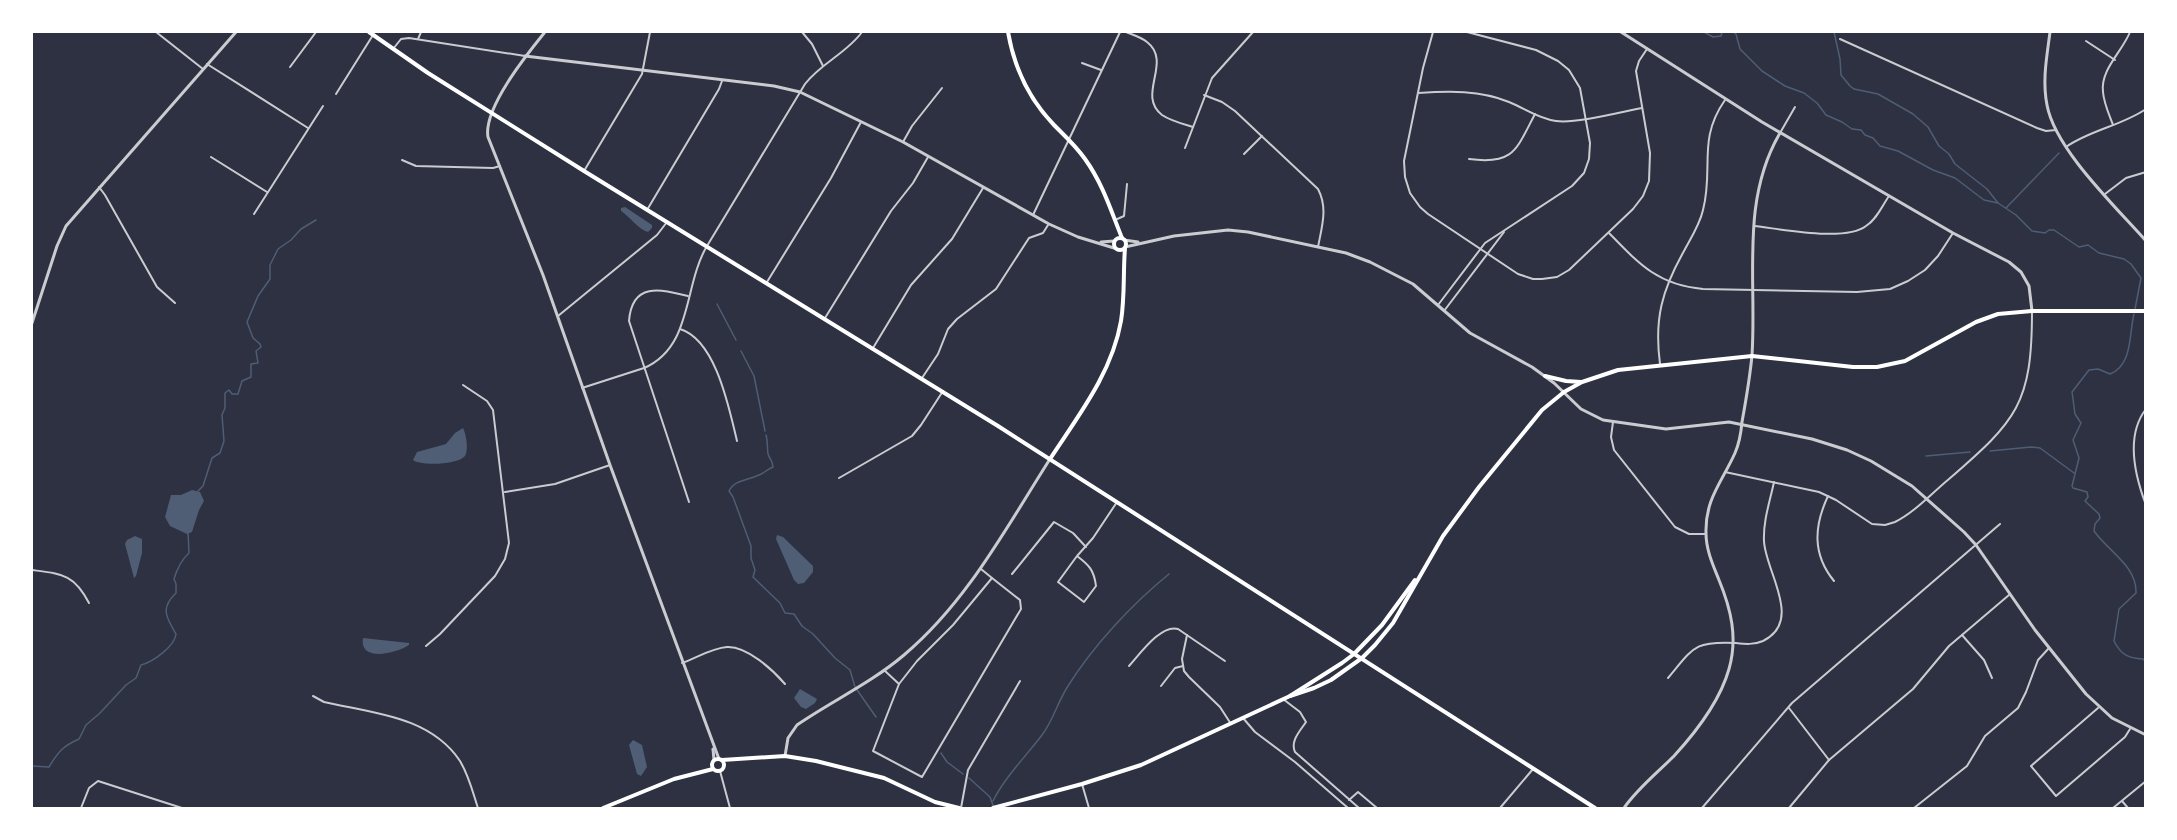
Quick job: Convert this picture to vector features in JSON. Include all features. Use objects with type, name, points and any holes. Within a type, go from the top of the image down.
[{"type":"main road","points":[[369,32],[492,114],[943,391],[1595,808]]},
{"type":"main road","points":[[1008,32],[1016,63],[1027,89],[1043,113],[1068,139],[1094,172],[1103,188],[1125,247],[1121,320],[1111,355],[1098,384],[1050,459]]},
{"type":"main road","points":[[1115,222],[1116,249],[1124,262]]},
{"type":"main road","points":[[1115,240],[1123,239]]},
{"type":"main road","points":[[1116,249],[1125,247]]},
{"type":"main road","points":[[996,808],[1141,765],[1283,699],[1331,680],[1362,658],[1393,623],[1462,509],[1512,445],[1542,410],[1564,392],[1582,382],[1604,374],[1660,364],[1752,356],[1853,367],[1886,366],[1911,358],[1976,321],[1991,316],[2032,312],[2145,310]]},
{"type":"main road","points":[[1545,376],[1582,382]]},
{"type":"main road","points":[[1290,696],[1354,654],[1382,625],[1420,575]]},
{"type":"main road","points":[[603,808],[718,763],[785,756],[870,773],[895,782],[935,802],[960,808]]},
{"type":"main road","points":[[718,763],[720,771]]},
{"type":"street","points":[[156,32],[203,69]]},
{"type":"street","points":[[32,323],[62,234],[99,188],[236,32]]},
{"type":"street","points":[[290,67],[316,32]]},
{"type":"street","points":[[418,39],[421,32]]},
{"type":"street","points":[[545,32],[513,71],[492,114],[487,133],[558,317],[718,763]]},
{"type":"street","points":[[584,171],[643,70],[650,32]]},
{"type":"street","points":[[802,32],[812,44],[823,66]]},
{"type":"street","points":[[582,388],[644,368],[667,353],[680,329],[696,266],[706,246],[810,78],[862,32]]},
{"type":"street","points":[[1033,215],[1120,32]]},
{"type":"street","points":[[1126,32],[1148,42],[1155,52],[1157,70],[1152,89],[1156,108],[1164,116],[1193,127]]},
{"type":"street","points":[[1185,148],[1204,95],[1218,70],[1253,32]]},
{"type":"street","points":[[1433,32],[1404,161],[1407,186],[1420,207],[1479,249],[1525,277],[1550,278],[1569,270],[1638,203],[1651,172],[1636,70],[1647,48]]},
{"type":"street","points":[[1438,305],[1479,249],[1572,186],[1584,173],[1590,150],[1580,88],[1574,75],[1564,65],[1536,50],[1467,32]]},
{"type":"street","points":[[1621,32],[1780,133],[2016,267],[2029,285],[2032,312],[2030,366],[2023,393],[2013,414],[1989,444],[1900,519],[1890,524],[1878,525],[1866,522],[1828,496],[1809,489],[1725,472]]},
{"type":"street","points":[[2050,32],[2045,88],[2048,111],[2055,130],[2066,147],[2145,241]]},
{"type":"street","points":[[2113,125],[2102,89],[2105,76],[2130,32]]},
{"type":"street","points":[[336,94],[374,35]]},
{"type":"street","points":[[393,50],[401,39],[418,39],[525,56],[774,86],[800,92],[903,142],[1049,224],[1078,237],[1116,249]]},
{"type":"street","points":[[1840,39],[2037,128],[2046,131],[2055,130]]},
{"type":"street","points":[[2086,41],[2115,60]]},
{"type":"street","points":[[1082,63],[1101,70]]},
{"type":"street","points":[[207,64],[308,128]]},
{"type":"street","points":[[646,210],[722,81]]},
{"type":"street","points":[[903,142],[912,126],[942,88]]},
{"type":"street","points":[[1418,93],[1479,94],[1507,101],[1560,122],[1642,108]]},
{"type":"street","points":[[1204,95],[1228,105],[1311,182],[1321,195],[1324,218],[1318,247]]},
{"type":"street","points":[[1660,364],[1657,346],[1658,320],[1668,282],[1704,209],[1708,137],[1714,119],[1726,99]]},
{"type":"street","points":[[254,214],[323,106]]},
{"type":"street","points":[[1624,808],[1637,791],[1684,745],[1714,703],[1730,668],[1734,643],[1733,628],[1728,603],[1710,558],[1706,534],[1710,502],[1735,452],[1742,424],[1752,356],[1754,226],[1761,178],[1772,146],[1795,107]]},
{"type":"street","points":[[2066,147],[2145,109]]},
{"type":"street","points":[[1469,159],[1496,161],[1506,157],[1519,143],[1535,114]]},
{"type":"street","points":[[767,282],[831,178],[861,122]]},
{"type":"street","points":[[1244,154],[1262,136]]},
{"type":"street","points":[[211,157],[267,192]]},
{"type":"street","points":[[825,318],[891,211],[913,183],[928,157]]},
{"type":"street","points":[[402,160],[416,166],[493,168],[500,166]]},
{"type":"street","points":[[2105,194],[2126,178],[2145,172]]},
{"type":"street","points":[[1115,222],[1124,216],[1126,184]]},
{"type":"street","points":[[99,188],[157,287],[175,303]]},
{"type":"street","points":[[873,348],[911,285],[952,239],[983,188]]},
{"type":"street","points":[[1754,226],[1839,234],[1853,232],[1871,222],[1889,196]]},
{"type":"street","points":[[558,317],[657,235],[667,222]]},
{"type":"street","points":[[922,378],[938,354],[945,334],[952,324],[996,289],[1029,237],[1043,233],[1049,224]]},
{"type":"street","points":[[1444,311],[1506,229]]},
{"type":"street","points":[[1125,247],[1174,236],[1228,230],[1359,257],[1413,284],[1479,339],[1521,359],[1592,416],[1613,422],[1666,429],[1719,422],[1742,424],[1812,439],[1853,452],[1892,473],[1926,498],[1964,532],[1976,545],[2009,595],[2049,648],[2098,708],[2130,729],[2145,735]]},
{"type":"street","points":[[1609,232],[1646,269],[1668,282],[1694,288],[1869,292],[1890,289],[1925,270],[1938,256],[1953,233]]},
{"type":"street","points":[[1123,239],[1140,243]]},
{"type":"street","points":[[1099,243],[1115,240]]},
{"type":"street","points":[[689,296],[654,289],[641,294],[632,305],[629,321],[689,502]]},
{"type":"street","points":[[680,329],[697,338],[717,375],[728,404],[737,441]]},
{"type":"street","points":[[426,646],[501,568],[506,560],[509,543],[494,410],[487,401],[463,385]]},
{"type":"street","points":[[839,478],[912,436],[943,391]]},
{"type":"street","points":[[2145,409],[2135,428],[2134,440],[2137,472],[2145,505]]},
{"type":"street","points":[[1613,422],[1611,437],[1614,450],[1671,523],[1684,533],[1706,534]]},
{"type":"street","points":[[785,756],[788,738],[797,725],[884,670],[940,620],[981,569],[1050,459]]},
{"type":"street","points":[[504,492],[555,484],[610,465]]},
{"type":"street","points":[[1668,678],[1698,645],[1712,642],[1747,644],[1763,641],[1774,632],[1781,620],[1783,606],[1767,560],[1764,542],[1773,482]]},
{"type":"street","points":[[1828,496],[1819,518],[1817,546],[1822,562],[1834,581]]},
{"type":"street","points":[[1077,556],[1095,574],[1096,586],[1084,602],[1058,582],[1077,556],[1086,547],[1117,502]]},
{"type":"street","points":[[1012,574],[1054,522],[1073,532],[1086,547]]},
{"type":"street","points":[[1702,808],[1788,707],[2000,524]]},
{"type":"street","points":[[981,569],[1020,600],[1021,609],[922,777],[873,750],[899,684],[992,578]]},
{"type":"street","points":[[32,570],[70,578],[82,589],[89,603]]},
{"type":"street","points":[[1789,808],[1829,760],[1913,689],[1942,653],[2009,595]]},
{"type":"street","points":[[1129,666],[1166,628],[1174,628],[1187,635],[1225,661]]},
{"type":"street","points":[[1187,635],[1183,666],[1189,677],[1220,707],[1231,723]]},
{"type":"street","points":[[1962,635],[1984,660],[1992,678]]},
{"type":"street","points":[[682,663],[730,647],[742,651],[772,669],[785,684]]},
{"type":"street","points":[[1914,808],[1966,766],[1985,736],[2021,704],[2038,660],[2049,648]]},
{"type":"street","points":[[1161,686],[1175,668],[1183,666]]},
{"type":"street","points":[[884,670],[899,684]]},
{"type":"street","points":[[960,808],[968,770],[1020,681]]},
{"type":"street","points":[[313,696],[324,702],[403,720],[430,732],[446,745],[460,762],[478,808]]},
{"type":"street","points":[[1283,699],[1300,712],[1306,722],[1294,741],[1295,752],[1359,808]]},
{"type":"street","points":[[1788,707],[1829,760]]},
{"type":"street","points":[[2098,708],[2031,766],[2056,796],[2125,737],[2130,729]]},
{"type":"street","points":[[1243,718],[1259,736],[1348,808]]},
{"type":"street","points":[[1500,808],[1533,769]]},
{"type":"street","points":[[720,771],[730,808]]},
{"type":"street","points":[[81,808],[91,785],[98,781],[182,808]]},
{"type":"street","points":[[2113,808],[2145,781]]},
{"type":"street","points":[[1082,784],[1089,808]]},
{"type":"street","points":[[1349,800],[1358,792],[1377,808]]},
{"type":"street","points":[[2122,801],[2128,808]]},
{"type":"water","points":[[625,207],[652,225],[652,228],[648,232],[641,229],[621,211],[621,208]]},
{"type":"water","points":[[463,428],[467,450],[461,459],[439,464],[413,460],[417,452],[446,444],[455,433]]},
{"type":"water","points":[[192,490],[200,492],[204,501],[192,532],[187,534],[170,526],[165,517],[171,495],[181,495]]},
{"type":"water","points":[[777,535],[783,537],[813,566],[813,572],[804,583],[798,584],[794,580],[776,539]]},
{"type":"water","points":[[135,536],[142,539],[142,553],[134,578],[125,544],[127,540]]},
{"type":"water","points":[[363,638],[409,643],[409,645],[388,653],[373,653],[367,651],[363,646]]},
{"type":"water","points":[[800,689],[817,699],[806,709],[801,707],[794,698]]},
{"type":"water","points":[[633,740],[642,745],[647,767],[641,776],[637,774],[629,745]]},
{"type":"waterway","points":[[1704,32],[1713,37],[1721,36],[1722,32]]},
{"type":"waterway","points":[[1733,32],[1736,34],[1740,49],[1762,71],[1785,86],[1804,93],[1817,103],[1826,115],[1852,129],[1861,130],[1880,146],[1898,151],[1933,170],[1955,178],[1984,200],[1998,203],[2016,215],[2032,231],[2045,233],[2054,230],[2079,247],[2088,245],[2099,253],[2124,259],[2131,264],[2141,278],[2135,309]]},
{"type":"waterway","points":[[1834,32],[1841,75],[1850,86],[1878,94],[1913,114],[1928,127],[1939,146],[1949,154],[1955,164],[1987,189],[1998,203]]},
{"type":"waterway","points":[[2006,208],[2059,153]]},
{"type":"waterway","points":[[198,491],[203,486],[212,458],[220,453],[224,441],[222,415],[225,408],[225,393],[229,390],[232,394],[238,394],[242,381],[251,377],[251,364],[258,363],[256,351],[261,347],[253,338],[247,322],[258,296],[270,279],[270,265],[278,249],[301,229],[316,220]]},
{"type":"waterway","points":[[717,304],[736,340]]},
{"type":"waterway","points":[[2134,314],[2129,348],[2123,364],[2110,374],[2098,369],[2089,370],[2072,392],[2075,414],[2081,423],[2073,440],[2079,458],[2072,486],[2087,492],[2088,497],[2085,501],[2099,514],[2100,518],[2095,524],[2094,531],[2121,559],[2135,583],[2136,593],[2119,609],[2114,641],[2125,655],[2143,659],[2146,662]]},
{"type":"waterway","points":[[741,351],[754,376],[765,431]]},
{"type":"waterway","points":[[766,435],[768,454],[773,467],[759,475],[738,482],[729,491],[751,546],[751,558],[755,570],[753,577],[780,603],[785,613],[794,614],[802,626],[850,670],[855,687],[876,717]]},
{"type":"waterway","points":[[1990,451],[2040,448],[2074,473]]},
{"type":"waterway","points":[[1926,456],[1970,452]]},
{"type":"waterway","points":[[32,766],[49,767],[61,750],[79,739],[86,725],[136,678],[141,665],[157,657],[175,639],[176,634],[167,618],[166,608],[176,593],[174,579],[176,572],[189,553],[188,532]]},
{"type":"waterway","points":[[993,801],[1009,775],[1046,729],[1064,692],[1089,656],[1127,612],[1169,574]]},
{"type":"waterway","points":[[941,753],[947,762],[963,774]]},
{"type":"waterway","points":[[969,778],[990,797],[994,808]]}]
